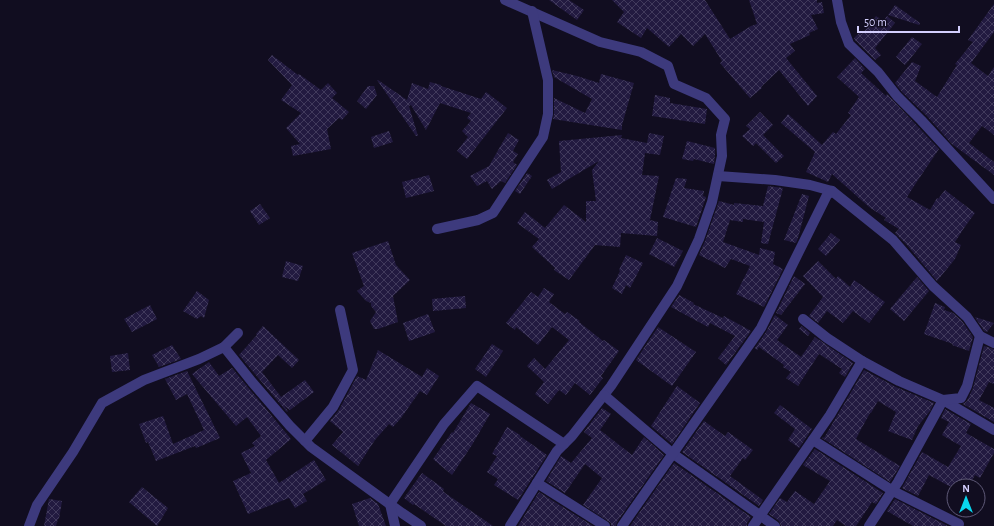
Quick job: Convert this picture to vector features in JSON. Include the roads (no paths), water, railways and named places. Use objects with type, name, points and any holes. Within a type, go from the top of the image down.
[{"type":"street","points":[[505,0],[600,42],[641,52],[661,62],[668,66],[674,84],[706,98],[725,119],[721,135],[722,156],[712,202],[699,239],[677,286],[611,386],[572,436],[557,451],[510,526]]},
{"type":"street","points":[[838,0],[841,22],[849,44],[878,72],[897,96],[926,125],[994,199]]},
{"type":"street","points":[[437,229],[478,220],[493,213],[543,137],[548,114],[548,80],[532,12]]},
{"type":"street","points":[[718,176],[774,180],[810,185],[832,191],[893,240],[933,286],[966,317],[980,336],[994,343]]},
{"type":"street","points":[[622,526],[761,328],[827,195],[832,191]]},
{"type":"street","points":[[305,441],[333,407],[353,370],[340,310]]},
{"type":"street","points":[[803,320],[862,361],[899,381],[943,400],[994,430]]},
{"type":"street","points":[[29,526],[37,505],[73,452],[102,403],[144,380],[199,359],[224,347],[238,333]]},
{"type":"street","points":[[943,400],[960,398],[966,386],[980,336]]},
{"type":"street","points":[[224,347],[290,426],[311,447],[421,526]]},
{"type":"street","points":[[753,526],[830,415],[862,361]]},
{"type":"street","points":[[395,526],[390,504],[444,424],[477,386],[564,444]]},
{"type":"street","points":[[604,395],[672,453],[775,526]]},
{"type":"street","points":[[869,526],[893,491],[943,400]]},
{"type":"street","points":[[813,440],[893,491],[959,524]]},
{"type":"street","points":[[538,483],[605,526]]}]
